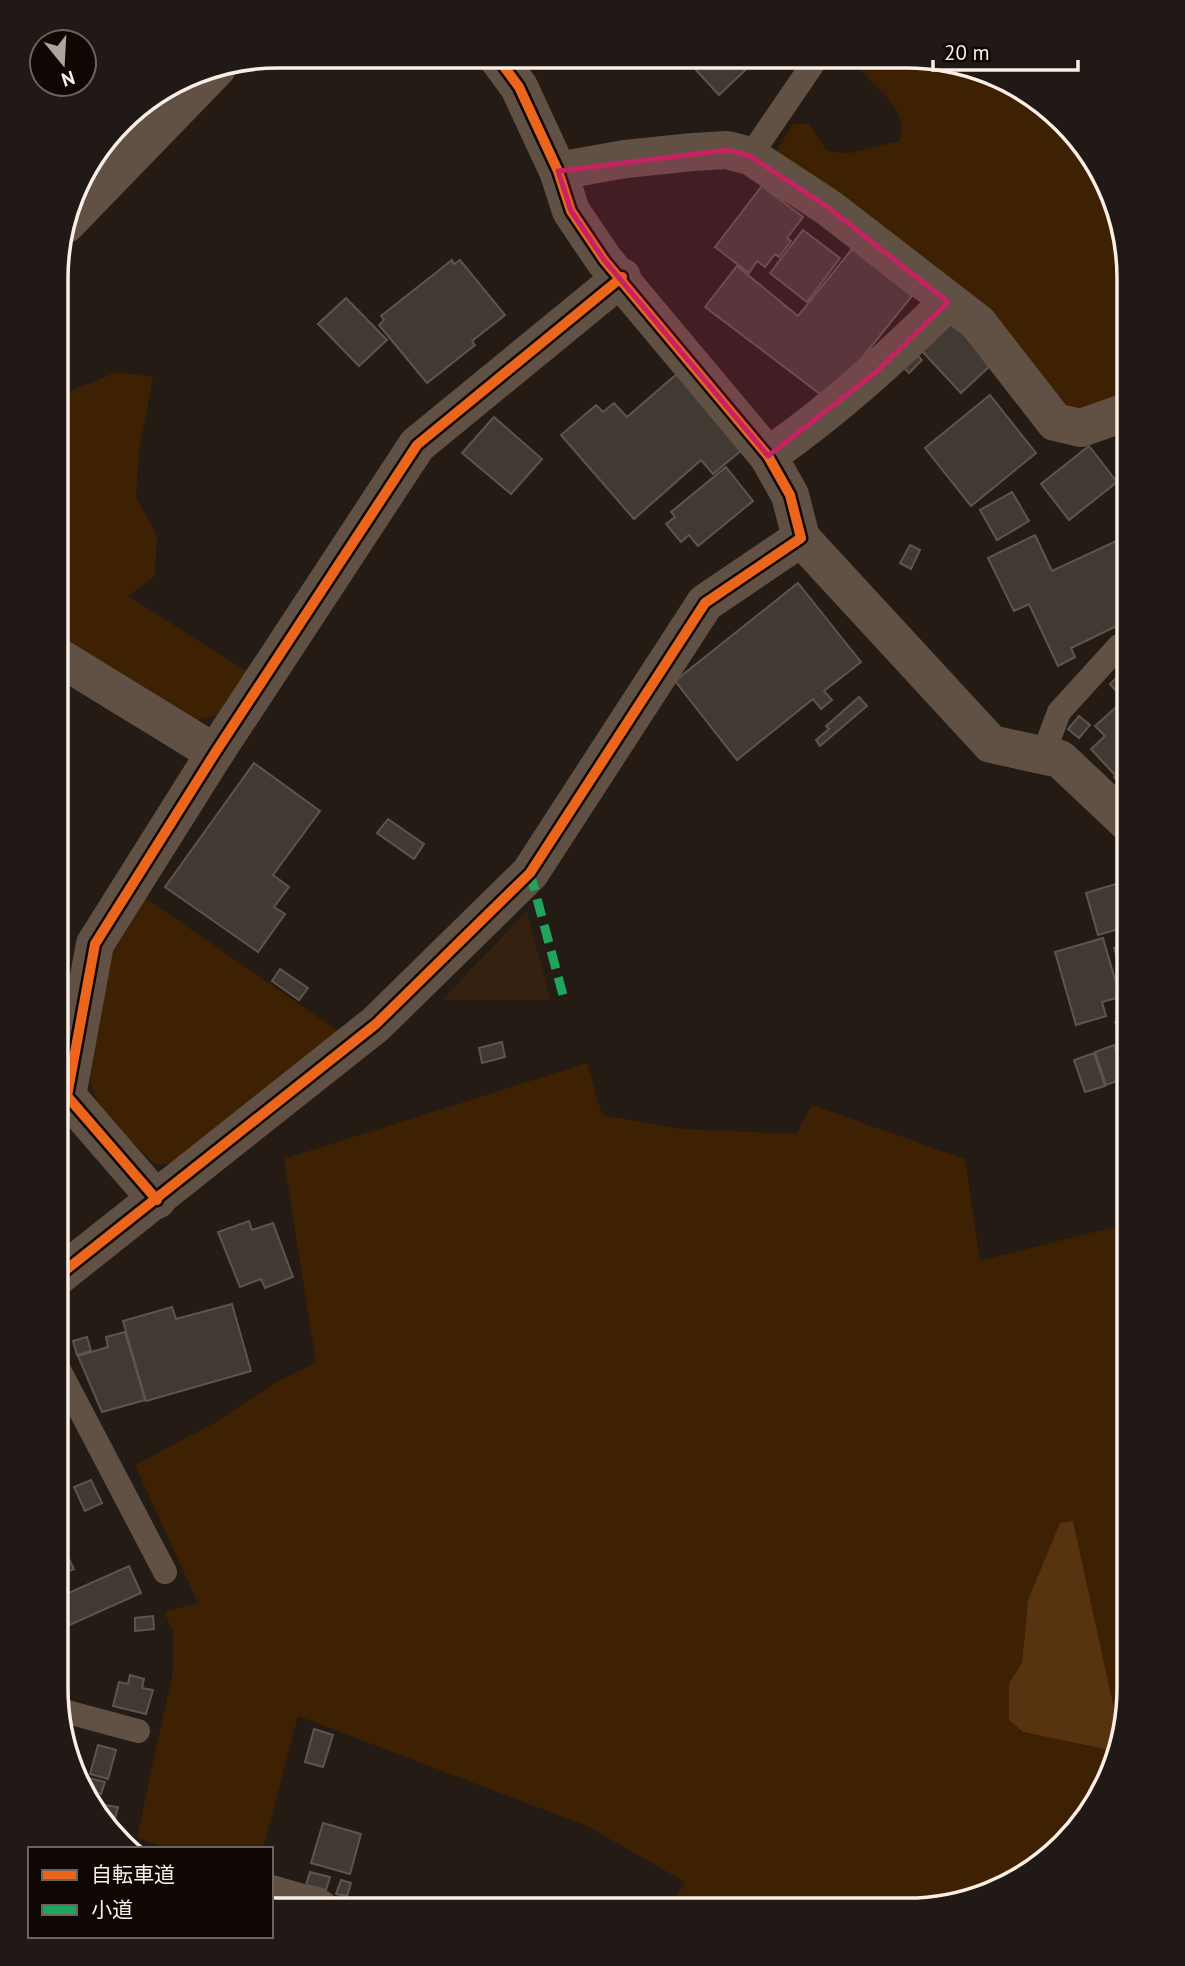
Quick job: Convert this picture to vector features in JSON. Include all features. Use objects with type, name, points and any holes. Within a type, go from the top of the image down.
[{"type":"street","points":[[505,68],[520,87],[558,171],[571,211],[604,260],[622,277],[768,456],[790,495],[801,538],[991,744],[1060,759],[1117,812]]},
{"type":"street","points":[[79,210],[204,82]]},
{"type":"street","points":[[558,171],[625,159],[693,152],[727,150],[750,156],[829,208],[978,323],[1055,422],[1081,428],[1117,415]]},
{"type":"street","points":[[68,1091],[95,944],[215,753],[417,445],[622,277]]},
{"type":"street","points":[[768,456],[818,422],[948,302]]},
{"type":"street","points":[[68,1268],[376,1024],[530,873],[705,603],[801,538]]},
{"type":"street","points":[[68,663],[215,753]]},
{"type":"street","points":[[68,1097],[156,1200]]},
{"type":"lane","points":[[750,156],[810,68]]},
{"type":"lane","points":[[1043,755],[1059,712],[1117,648]]},
{"type":"lane","points":[[68,1387],[165,1572]]},
{"type":"lane","points":[[70,1713],[138,1731]]},
{"type":"highlighted area","points":[[727,150],[750,156],[829,208],[948,302],[875,373],[768,456],[604,260],[571,211],[558,171]]},
{"type":"shaded area","points":[[860,69],[934,70],[987,84],[1012,96],[1035,112],[1073,150],[1089,173],[1101,198],[1113,237],[1117,278],[1117,403],[1077,416],[775,154],[793,124],[809,124],[826,150],[845,154],[900,141],[902,127],[894,106]]},
{"type":"shaded area","points":[[117,372],[153,377],[139,450],[136,497],[157,536],[155,576],[128,596],[249,673],[221,714],[197,720],[68,641],[68,392]]},
{"type":"shaded area","points":[[144,897],[341,1033],[175,1165],[155,1164],[101,1112],[90,1081],[110,952]]},
{"type":"shaded area","points":[[527,911],[550,1000],[442,1000]]},
{"type":"shaded area","points":[[587,1063],[602,1115],[681,1129],[796,1134],[812,1105],[965,1159],[980,1261],[1116,1226],[1115,1712],[1073,1521],[1028,1600],[1022,1663],[1009,1683],[1009,1720],[1023,1732],[1107,1750],[1095,1781],[1065,1826],[1035,1854],[1012,1870],[974,1887],[948,1894],[907,1898],[676,1898],[685,1882],[587,1826],[298,1716],[264,1847],[166,1847],[137,1838],[173,1671],[173,1631],[164,1612],[198,1603],[135,1465],[218,1421],[280,1380],[316,1363],[284,1159]]},
{"type":"shaded area","points":[[1073,1521],[1115,1712],[1107,1750],[1023,1732],[1009,1720],[1009,1683],[1022,1663],[1028,1600],[1060,1523]]},
{"type":"building","points":[[694,68],[747,68],[719,95]]},
{"type":"building","points":[[762,186],[803,217],[787,238],[791,241],[779,257],[775,254],[765,267],[757,261],[749,273],[715,247]]},
{"type":"building","points":[[803,230],[840,258],[807,302],[770,273]]},
{"type":"building","points":[[852,249],[912,296],[828,400],[705,307],[737,266],[798,316]]},
{"type":"building","points":[[452,260],[454,264],[460,260],[505,315],[472,341],[475,345],[427,383],[379,325],[384,320],[381,316]]},
{"type":"building","points":[[346,298],[387,340],[359,366],[318,324]]},
{"type":"building","points":[[952,322],[992,364],[961,393],[922,351]]},
{"type":"building","points":[[914,352],[922,360],[909,373],[901,365]]},
{"type":"building","points":[[678,373],[743,449],[713,474],[701,460],[634,519],[561,435],[596,405],[603,412],[614,403],[627,417]]},
{"type":"building","points":[[990,395],[1036,453],[971,506],[925,448]]},
{"type":"building","points":[[494,417],[542,459],[511,494],[462,453]]},
{"type":"building","points":[[1089,446],[1117,482],[1069,520],[1041,484]]},
{"type":"building","points":[[726,467],[753,501],[698,546],[689,535],[681,542],[666,524],[675,517],[671,512]]},
{"type":"building","points":[[1012,492],[1029,521],[997,540],[980,510]]},
{"type":"building","points":[[1035,535],[1052,571],[1117,541],[1117,626],[1071,648],[1075,657],[1058,666],[1029,604],[1014,611],[988,558]]},
{"type":"building","points":[[910,545],[920,550],[911,569],[900,563]]},
{"type":"building","points":[[798,583],[861,662],[824,691],[832,700],[821,709],[813,699],[737,760],[675,681]]},
{"type":"building","points":[[1117,678],[1117,692],[1110,684]]},
{"type":"building","points":[[859,697],[867,706],[820,746],[816,740],[829,729],[826,726]]},
{"type":"building","points":[[1117,707],[1117,772],[1114,774],[1091,749],[1105,736],[1095,726]]},
{"type":"building","points":[[1079,716],[1090,725],[1079,738],[1068,729]]},
{"type":"building","points":[[254,763],[320,811],[273,875],[289,887],[274,907],[285,914],[258,952],[165,887]]},
{"type":"building","points":[[388,819],[424,844],[414,859],[377,833]]},
{"type":"building","points":[[1117,884],[1117,930],[1098,935],[1086,893]]},
{"type":"building","points":[[1103,938],[1117,985],[1116,998],[1102,1002],[1106,1016],[1076,1025],[1055,952]]},
{"type":"building","points":[[280,969],[308,988],[299,1000],[272,981]]},
{"type":"building","points":[[502,1042],[505,1057],[482,1063],[479,1048]]},
{"type":"building","points":[[1114,1045],[1116,1081],[1106,1085],[1095,1052]]},
{"type":"building","points":[[1094,1053],[1105,1086],[1085,1092],[1074,1060]]},
{"type":"building","points":[[249,1221],[252,1230],[273,1223],[293,1277],[265,1288],[261,1279],[240,1287],[218,1232]]},
{"type":"building","points":[[232,1304],[251,1371],[146,1401],[123,1321],[172,1307],[176,1319]]},
{"type":"building","points":[[125,1332],[145,1400],[102,1412],[78,1356],[108,1347],[106,1337]]},
{"type":"building","points":[[87,1337],[91,1351],[77,1355],[73,1341]]},
{"type":"building","points":[[91,1480],[102,1503],[85,1511],[74,1487]]},
{"type":"building","points":[[68,1557],[74,1569],[68,1572]]},
{"type":"building","points":[[129,1566],[141,1593],[68,1626],[68,1593]]},
{"type":"building","points":[[153,1616],[154,1629],[135,1631],[135,1618]]},
{"type":"building","points":[[130,1675],[144,1679],[142,1688],[153,1690],[146,1714],[113,1706],[119,1682],[128,1684]]},
{"type":"building","points":[[314,1729],[333,1735],[323,1767],[305,1762]]},
{"type":"building","points":[[98,1745],[116,1750],[108,1779],[90,1774]]},
{"type":"building","points":[[89,1778],[105,1782],[101,1794],[96,1792]]},
{"type":"building","points":[[104,1805],[118,1807],[115,1819]]},
{"type":"building","points":[[323,1823],[361,1834],[350,1874],[311,1863]]},
{"type":"building","points":[[310,1872],[330,1877],[326,1890],[306,1885]]},
{"type":"building","points":[[341,1880],[351,1883],[347,1896],[336,1894]]},
{"type":"marked path","points":[[530,873],[563,995]]},
{"type":"cycle path","points":[[68,1268],[376,1024],[530,873],[705,603],[801,538],[790,495],[768,456],[604,260],[571,211],[558,171],[519,87],[505,68]]},
{"type":"cycle path","points":[[68,1091],[95,944],[215,753],[417,445],[622,277]]},
{"type":"cycle path","points":[[68,1097],[157,1200]]}]
